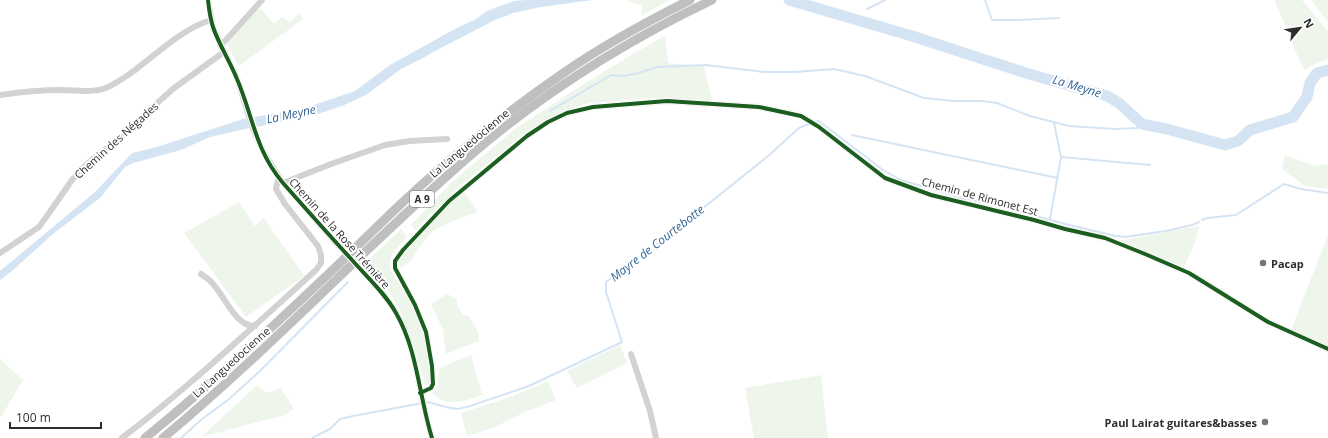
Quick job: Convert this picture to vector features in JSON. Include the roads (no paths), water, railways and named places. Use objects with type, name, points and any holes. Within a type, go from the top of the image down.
[{"type":"highway","name":"La Languedocienne","points":[[145,438],[208,385],[251,346],[434,174],[502,117],[563,73],[605,46],[690,0]]},
{"type":"highway","name":"La Languedocienne","points":[[163,438],[220,389],[400,220],[473,154],[537,103],[610,55],[712,0]]},
{"type":"street","name":"Chemin de la Rose Trémière","points":[[208,0],[211,20],[220,45],[239,83],[253,130],[264,153],[281,181],[390,302],[402,326],[414,360],[423,407],[432,438]]},
{"type":"street","points":[[220,45],[262,0]]},
{"type":"street","points":[[0,95],[27,91],[83,91],[102,89],[124,78],[188,30],[211,20]]},
{"type":"street","name":"Chemin des Négades","points":[[0,253],[39,227],[72,180],[88,163],[134,126],[174,88],[224,52]]},
{"type":"street","name":"Chemin de Rimonet Est","points":[[421,396],[431,388],[433,384],[432,366],[426,332],[415,305],[395,268],[395,261],[403,250],[449,201],[527,136],[548,122],[567,113],[593,107],[667,101],[759,107],[801,116],[819,127],[885,178],[931,194],[1105,238],[1189,273],[1268,322],[1328,349]]},
{"type":"street","points":[[122,438],[157,411],[255,326],[321,264],[321,255],[318,246],[285,204],[276,189],[276,184],[385,145],[410,141],[447,139]]},
{"type":"street","points":[[201,274],[213,284],[237,318],[244,324],[255,326]]},
{"type":"street","points":[[631,354],[650,411],[656,438]]},
{"type":"water","points":[[592,0],[541,7],[513,13],[495,20],[401,69],[366,95],[342,106],[318,114],[257,127],[254,117],[302,109],[355,91],[390,65],[476,19],[487,11],[514,1]]},
{"type":"water","points":[[246,118],[249,128],[210,137],[181,150],[133,163],[125,167],[101,197],[53,234],[0,280],[0,271],[95,192],[132,153],[157,147]]},
{"type":"waterway","name":"La Meyne","points":[[789,0],[912,36],[1029,74],[1107,96],[1119,103],[1142,124],[1167,129],[1225,145],[1238,141],[1250,130],[1293,117],[1307,97],[1310,83],[1317,73],[1328,70]]},
{"type":"waterway","points":[[867,9],[885,0]]},
{"type":"waterway","points":[[985,0],[992,20],[1059,18]]},
{"type":"waterway","points":[[550,111],[611,75],[623,76],[635,74],[657,67],[706,65],[764,72],[795,72],[834,69],[865,76],[924,98],[997,103],[1030,116],[1069,126],[1115,129],[1137,128],[1142,124]]},
{"type":"waterway","name":"Mayre de Courtebotte","points":[[816,122],[819,121],[883,170],[901,180],[962,198],[992,204],[1069,225],[1125,237],[1166,231],[1199,222]]},
{"type":"waterway","points":[[1050,219],[1061,157],[1054,123]]},
{"type":"waterway","name":"Mayre de Courtebotte","points":[[312,438],[330,429],[340,419],[353,416],[428,402],[457,409],[467,407],[529,386],[622,342],[606,292],[606,282],[682,225],[767,157],[799,128],[809,124]]},
{"type":"waterway","points":[[852,135],[1058,178]]},
{"type":"waterway","points":[[1061,157],[1150,165]]},
{"type":"waterway","name":"Mayre de Courtebotte","points":[[1202,220],[1207,218],[1236,215],[1284,184],[1301,189],[1328,193]]},
{"type":"waterway","points":[[181,438],[202,419],[229,399],[260,371],[348,282]]},
{"type":"place","name":"Pacap","points":[[1263,263]]},
{"type":"place","name":"Paul Lairat guitares&basses","points":[[1265,422]]}]
